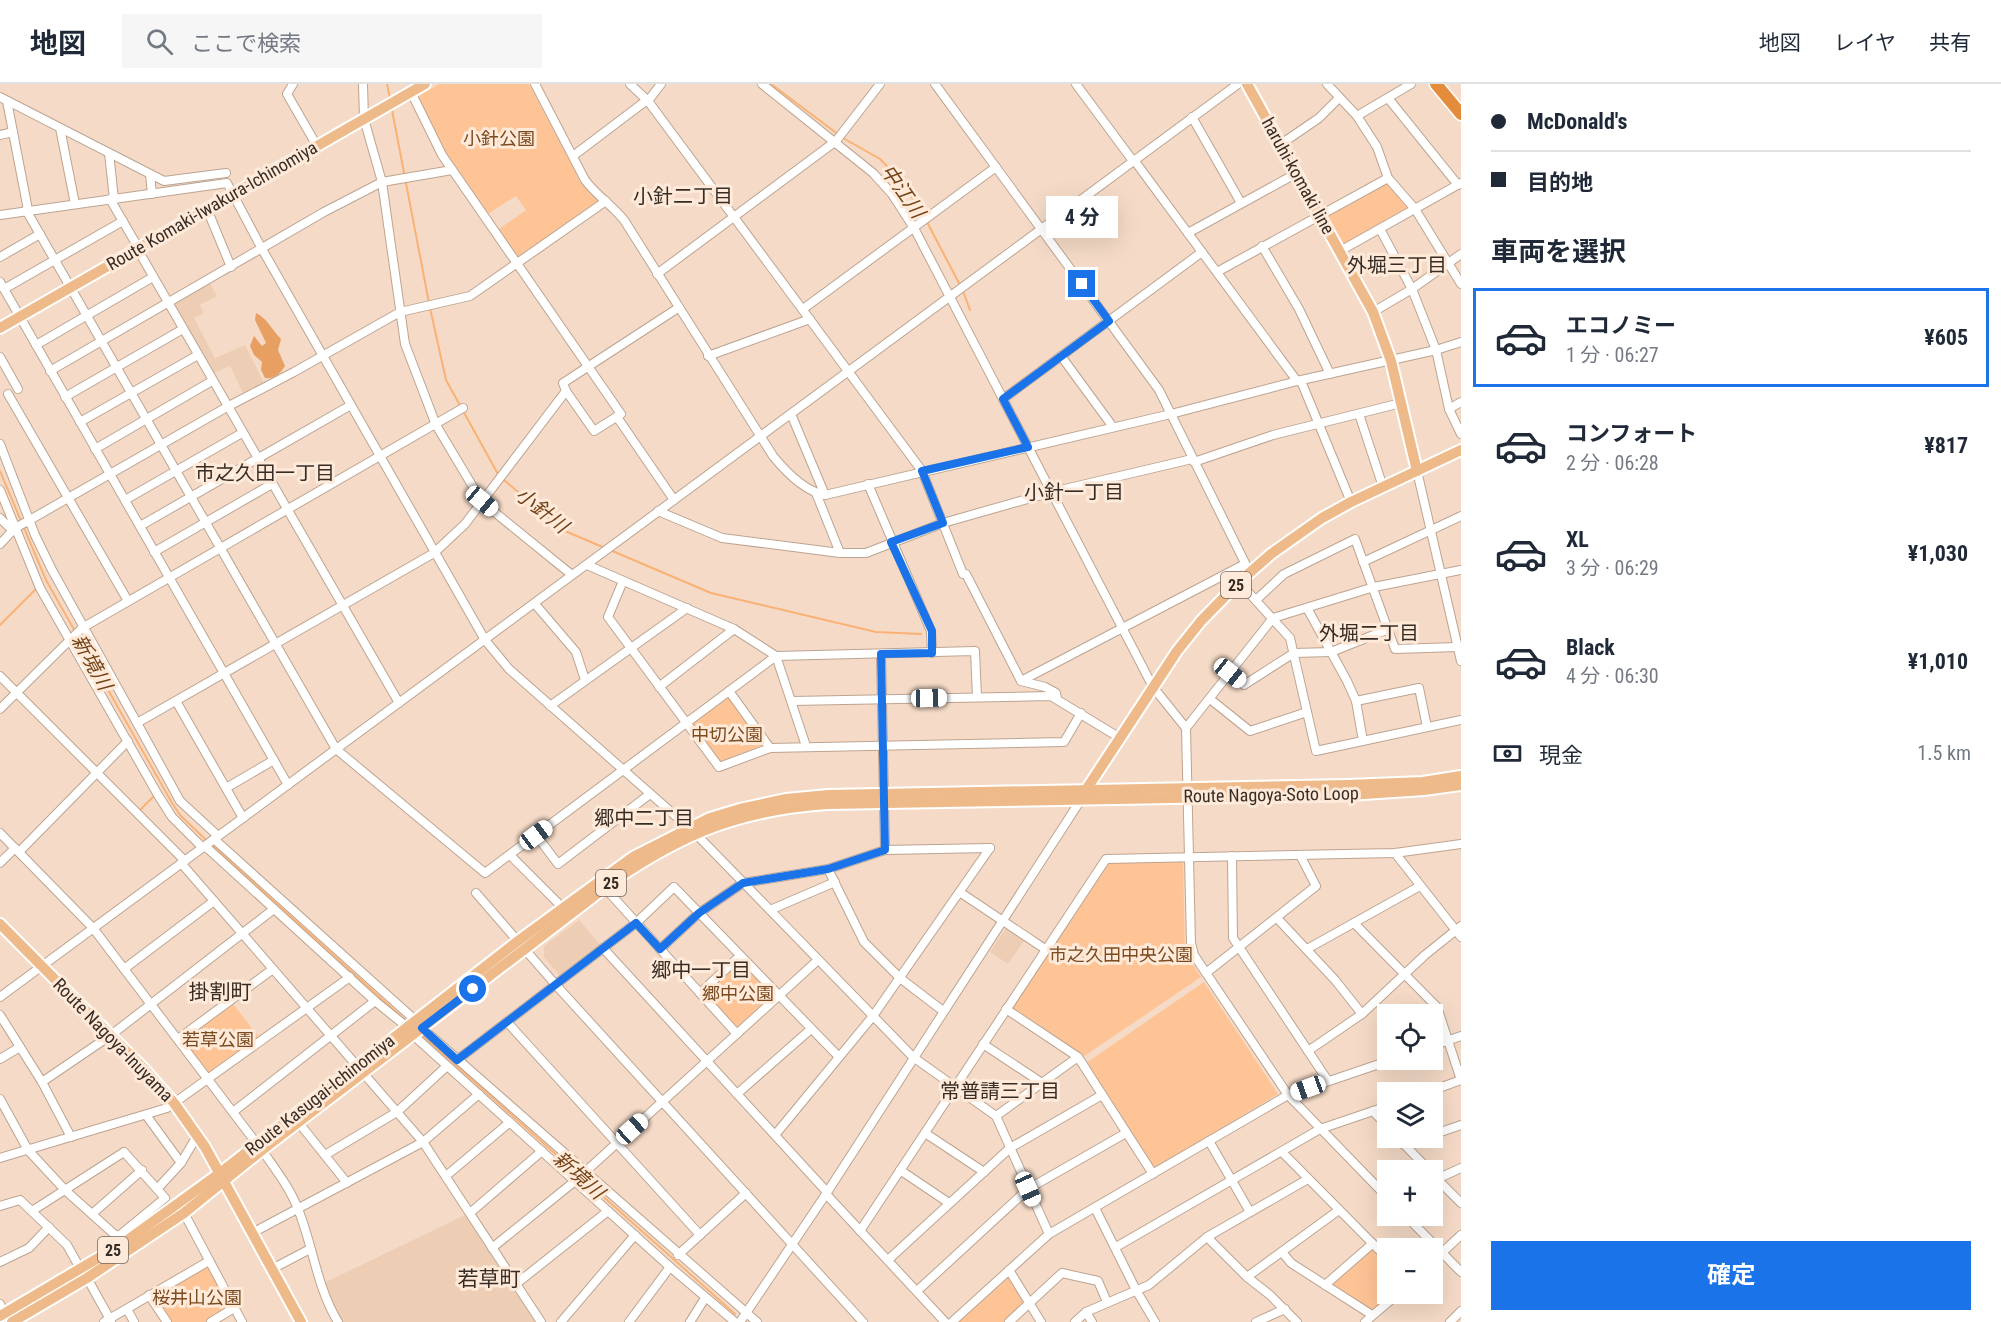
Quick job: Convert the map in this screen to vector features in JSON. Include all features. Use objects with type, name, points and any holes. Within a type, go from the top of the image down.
[{"type":"highway","points":[[1437,84],[1461,114]]},
{"type":"highway","points":[[1443,84],[1461,107]]},
{"type":"main road","name":"Route Komaki-Iwakura-Ichinomiya","points":[[0,328],[425,84]]},
{"type":"main road","name":"haruhi-komaki line","points":[[1247,84],[1373,312],[1391,361],[1417,471]]},
{"type":"main road","name":"25","points":[[1084,794],[1153,687],[1201,621],[1239,582],[1247,568],[1294,536],[1351,502],[1461,450]]},
{"type":"main road","name":"Route Nagoya-Soto Loop","points":[[1189,793],[1423,782],[1461,776]]},
{"type":"main road","name":"Route Nagoya-Soto Loop","points":[[1084,794],[1349,795],[1461,785]]},
{"type":"main road","name":"Route Kasugai-Ichinomiya","points":[[84,1274],[122,1244],[222,1177],[521,945],[638,864],[710,818],[786,799],[828,795],[883,798],[1084,794]]},
{"type":"main road","name":"Route Kasugai-Ichinomiya","points":[[521,945],[563,908],[633,857],[692,831]]},
{"type":"main road","name":"Route Nagoya-Inuyama","points":[[0,924],[111,1035],[174,1103],[222,1177],[301,1322]]},
{"type":"main road","name":"Route Kasugai-Ichinomiya","points":[[260,1147],[299,1123],[360,1070]]},
{"type":"main road","name":"Route Kasugai-Ichinomiya","points":[[9,1316],[84,1274],[184,1213],[222,1177]]},
{"type":"street","points":[[292,84],[287,94],[317,146]]},
{"type":"street","points":[[363,84],[364,119],[382,182],[405,344],[436,424],[482,501],[572,575]]},
{"type":"street","points":[[535,84],[585,180],[594,192],[624,220],[708,356],[782,468],[816,493],[825,495],[1171,414],[1461,342]]},
{"type":"street","points":[[630,84],[647,101],[922,471],[963,574],[966,574],[1021,681],[1045,687],[1056,693],[1058,699]]},
{"type":"street","points":[[573,156],[647,101],[661,84]]},
{"type":"street","points":[[762,84],[837,140],[882,182],[916,226],[950,297],[1153,687],[1186,728],[1192,950],[1288,1095],[1377,1186]]},
{"type":"street","points":[[657,274],[837,140],[880,84]]},
{"type":"street","points":[[935,84],[1159,390],[1247,568],[1021,681]]},
{"type":"street","points":[[1076,84],[1299,381],[1351,502]]},
{"type":"street","points":[[0,997],[1238,84]]},
{"type":"street","points":[[1328,84],[1357,116],[1377,147],[1388,178],[1415,209],[1461,284]]},
{"type":"street","points":[[1357,116],[1411,84]]},
{"type":"street","points":[[411,92],[442,155],[518,263],[589,368],[621,414],[594,432],[563,383],[589,368],[678,308]]},
{"type":"street","points":[[1281,144],[1319,118],[1340,98]]},
{"type":"street","points":[[1340,251],[1459,184],[1388,98]]},
{"type":"street","points":[[3,99],[164,181],[225,173]]},
{"type":"street","points":[[3,99],[13,132],[27,210],[336,749],[485,873],[776,656]]},
{"type":"street","points":[[1192,117],[1241,203]]},
{"type":"street","points":[[60,128],[75,204]]},
{"type":"street","points":[[0,135],[13,132]]},
{"type":"street","points":[[109,153],[112,199],[123,221],[212,381],[399,703]]},
{"type":"street","points":[[802,309],[996,167]]},
{"type":"street","points":[[50,371],[324,212],[382,182],[452,170]]},
{"type":"street","points":[[1188,233],[1297,173]]},
{"type":"street","points":[[150,174],[152,194]]},
{"type":"street","points":[[1217,272],[1388,178]]},
{"type":"street","points":[[0,215],[227,183],[262,249],[485,640],[509,669],[692,831],[913,1057],[996,1116],[1048,1234]]},
{"type":"street","points":[[0,544],[15,529],[29,520],[400,312],[470,296],[606,201]]},
{"type":"street","points":[[207,210],[231,267]]},
{"type":"street","points":[[4,289],[123,221]]},
{"type":"street","points":[[1380,229],[1412,289],[1436,350],[1449,409],[1461,434]]},
{"type":"street","points":[[0,257],[40,234]]},
{"type":"street","points":[[1262,246],[1299,309],[1330,374]]},
{"type":"street","points":[[1003,399],[1202,252]]},
{"type":"street","points":[[1373,312],[1412,289],[1461,254]]},
{"type":"street","points":[[36,345],[153,277]]},
{"type":"street","points":[[0,282],[288,785]]},
{"type":"street","points":[[708,356],[810,320]]},
{"type":"street","points":[[65,397],[183,329]]},
{"type":"street","points":[[80,422],[198,355]]},
{"type":"street","points":[[0,357],[18,389]]},
{"type":"street","points":[[1061,357],[1113,427]]},
{"type":"street","points":[[95,449],[212,381]]},
{"type":"street","points":[[137,723],[434,553],[465,524],[566,391]]},
{"type":"street","points":[[8,394],[128,601]]},
{"type":"street","points":[[1449,409],[1461,402]]},
{"type":"street","points":[[658,511],[722,538],[840,554],[866,553],[943,523],[1052,492],[1193,460],[1273,435],[1401,403]]},
{"type":"street","points":[[140,526],[351,405]]},
{"type":"street","points":[[0,709],[82,627],[464,408]]},
{"type":"street","points":[[791,414],[825,495]]},
{"type":"street","points":[[1359,414],[1383,487]]},
{"type":"street","points":[[617,417],[674,500]]},
{"type":"street","points":[[125,500],[242,432]]},
{"type":"street","points":[[0,444],[29,520],[52,570],[180,801],[414,1028],[447,1066],[635,1235],[646,1241],[670,1267],[735,1322]]},
{"type":"street","points":[[1417,471],[1461,661]]},
{"type":"street","points":[[154,552],[272,484]]},
{"type":"street","points":[[868,484],[891,542],[932,631],[932,653]]},
{"type":"street","points":[[0,490],[40,588],[164,806],[204,847],[375,1001],[457,1060],[757,1322]]},
{"type":"street","points":[[816,493],[840,554]]},
{"type":"street","points":[[1364,562],[1461,516]]},
{"type":"street","points":[[0,518],[15,529]]},
{"type":"street","points":[[1256,600],[1284,574],[1355,539],[1395,649],[1457,647]]},
{"type":"street","points":[[587,565],[734,629],[776,656],[975,651],[976,697]]},
{"type":"street","points":[[1186,728],[1273,618],[1374,587],[1461,570]]},
{"type":"street","points":[[623,581],[608,617],[719,766],[770,748],[1064,742],[1081,713]]},
{"type":"street","points":[[1239,582],[1290,638],[1316,751],[1461,720]]},
{"type":"street","points":[[535,604],[576,652],[585,680]]},
{"type":"street","points":[[550,706],[632,650],[687,608]]},
{"type":"street","points":[[1307,608],[1356,701],[1363,741]]},
{"type":"street","points":[[659,687],[734,629]]},
{"type":"street","points":[[1230,673],[1244,685],[1294,654],[1331,652],[1389,629]]},
{"type":"street","points":[[881,654],[885,850]]},
{"type":"street","points":[[776,656],[806,746]]},
{"type":"street","points":[[0,676],[183,862],[242,934],[423,1142],[541,1322]]},
{"type":"street","points":[[1356,701],[1419,688],[1427,727]]},
{"type":"street","points":[[729,691],[770,748]]},
{"type":"street","points":[[792,701],[1051,696],[1120,738]]},
{"type":"street","points":[[1209,699],[1250,731],[1307,712]]},
{"type":"street","points":[[176,700],[243,818]]},
{"type":"street","points":[[0,864],[128,741]]},
{"type":"street","points":[[226,788],[274,760]]},
{"type":"street","points":[[536,835],[558,864],[650,794]]},
{"type":"street","points":[[740,1322],[1084,794]]},
{"type":"street","points":[[0,833],[93,927],[260,1147],[287,1187],[298,1209],[328,1306],[338,1322]]},
{"type":"street","points":[[861,1231],[1106,859],[1395,853],[1461,844]]},
{"type":"street","points":[[660,949],[699,913],[743,883],[828,869],[885,850],[990,848],[961,893],[873,1016],[775,1135]]},
{"type":"street","points":[[1308,1051],[1362,1014],[1404,974],[1459,931],[1395,853]]},
{"type":"street","points":[[510,855],[563,908]]},
{"type":"street","points":[[1206,973],[1316,886],[1300,855]]},
{"type":"street","points":[[1232,856],[1233,938],[1328,1081]]},
{"type":"street","points":[[828,869],[864,942],[900,978],[943,1011]]},
{"type":"street","points":[[770,910],[835,882]]},
{"type":"street","points":[[1307,949],[1420,886]]},
{"type":"street","points":[[457,1060],[636,923],[674,887],[839,1057]]},
{"type":"street","points":[[604,888],[737,1034]]},
{"type":"street","points":[[476,893],[555,984],[863,1322]]},
{"type":"street","points":[[961,893],[1045,949]]},
{"type":"street","points":[[124,969],[214,901]]},
{"type":"street","points":[[42,1082],[111,1035],[274,909]]},
{"type":"street","points":[[1277,918],[1335,980],[1362,1014]]},
{"type":"street","points":[[1354,923],[1437,1007],[1461,1080],[1443,1087]]},
{"type":"street","points":[[603,948],[945,1322]]},
{"type":"street","points":[[700,993],[740,956]]},
{"type":"street","points":[[585,1173],[818,960]]},
{"type":"street","points":[[178,1040],[273,969]]},
{"type":"street","points":[[0,1158],[167,1108],[350,977]]},
{"type":"street","points":[[233,1112],[375,1001]]},
{"type":"street","points":[[1006,1009],[1078,1058],[1153,1174]]},
{"type":"street","points":[[0,1015],[42,1082],[70,1137]]},
{"type":"street","points":[[507,1022],[700,1235]]},
{"type":"street","points":[[737,1094],[811,1029]]},
{"type":"street","points":[[1443,1043],[1461,1036]]},
{"type":"street","points":[[983,1044],[1042,1083]]},
{"type":"street","points":[[0,1059],[20,1047]]},
{"type":"street","points":[[996,1116],[1078,1058]]},
{"type":"street","points":[[952,1322],[1048,1234],[1288,1095],[1377,1065]]},
{"type":"street","points":[[325,1155],[397,1112],[447,1066]]},
{"type":"street","points":[[252,1233],[423,1142],[478,1095]]},
{"type":"street","points":[[888,1260],[1010,1148],[1102,1095]]},
{"type":"street","points":[[0,1099],[28,1150],[65,1190],[118,1236],[164,1201],[164,1195],[124,1152],[65,1190],[32,1211]]},
{"type":"street","points":[[1116,1247],[1320,1129],[1377,1110]]},
{"type":"street","points":[[1373,1111],[1377,1115]]},
{"type":"street","points":[[146,1115],[182,1163]]},
{"type":"street","points":[[446,1176],[510,1122]]},
{"type":"street","points":[[299,1123],[347,1183]]},
{"type":"street","points":[[1443,1131],[1461,1125]]},
{"type":"street","points":[[925,1133],[984,1172]]},
{"type":"street","points":[[916,1291],[1028,1189],[1126,1133]]},
{"type":"street","points":[[158,1188],[182,1163],[197,1136]]},
{"type":"street","points":[[1209,1141],[1250,1212]]},
{"type":"street","points":[[1407,1148],[1419,1160]]},
{"type":"street","points":[[470,1213],[542,1151]]},
{"type":"street","points":[[1282,1152],[1377,1249]]},
{"type":"street","points":[[1443,1175],[1461,1168]]},
{"type":"street","points":[[92,1214],[142,1170]]},
{"type":"street","points":[[900,1170],[949,1203]]},
{"type":"street","points":[[1075,1322],[1086,1312],[1149,1285],[1208,1237],[1308,1179]]},
{"type":"street","points":[[492,1248],[575,1181]]},
{"type":"street","points":[[1443,1187],[1461,1203]]},
{"type":"street","points":[[678,1255],[746,1193]]},
{"type":"street","points":[[0,1206],[20,1200],[67,1245],[108,1321],[209,1261]]},
{"type":"street","points":[[1095,1208],[1136,1290],[1155,1322]]},
{"type":"street","points":[[516,1284],[608,1210]]},
{"type":"street","points":[[1247,1277],[1339,1210]]},
{"type":"street","points":[[184,1213],[242,1322]]},
{"type":"street","points":[[1416,1226],[1427,1238]]},
{"type":"street","points":[[0,1262],[29,1248],[50,1227]]},
{"type":"street","points":[[646,1241],[654,1233]]},
{"type":"street","points":[[561,1322],[635,1235]]},
{"type":"street","points":[[1443,1252],[1461,1235]]},
{"type":"street","points":[[1208,1237],[1247,1277],[1297,1322]]},
{"type":"street","points":[[1324,1285],[1372,1244]]},
{"type":"street","points":[[272,1269],[310,1249]]},
{"type":"street","points":[[1282,1252],[1291,1263],[1372,1315]]},
{"type":"street","points":[[1443,1254],[1461,1272]]},
{"type":"street","points":[[629,1322],[670,1267]]},
{"type":"street","points":[[1009,1270],[1041,1322]]},
{"type":"street","points":[[1009,1322],[1062,1273],[1098,1281],[1107,1302]]},
{"type":"street","points":[[149,1295],[166,1322]]},
{"type":"street","points":[[690,1322],[705,1298]]},
{"type":"street","points":[[1365,1322],[1386,1304]]},
{"type":"street","points":[[211,1322],[234,1308]]},
{"type":"street","points":[[127,1309],[134,1322]]},
{"type":"street","points":[[1256,1322],[1285,1309]]},
{"type":"street","points":[[1450,1322],[1461,1311]]},
{"type":"street","points":[[1086,1312],[1092,1322]]},
{"type":"shaded area","points":[[209,282],[217,296],[200,305],[204,313],[194,318],[215,358],[245,345],[265,385],[244,395],[230,366],[211,374],[171,305]]},
{"type":"shaded area","points":[[256,313],[281,339],[278,350],[285,366],[279,374],[272,378],[265,378],[261,370],[262,362],[254,355],[250,346],[254,336],[262,346],[266,343],[255,320]]},
{"type":"shaded area","points":[[579,920],[600,945],[560,976],[544,957],[544,946]]},
{"type":"shaded area","points":[[1006,928],[1011,928],[1026,938],[1008,964],[990,952]]},
{"type":"shaded area","points":[[465,1215],[535,1322],[342,1322],[330,1304],[324,1283]]},
{"type":"green space","name":"小針公園","points":[[439,84],[529,84],[581,183],[598,201],[596,206],[517,257],[499,229],[526,210],[516,196],[488,214],[446,154],[419,99],[420,95]]},
{"type":"green space","points":[[1385,182],[1409,206],[1408,209],[1344,245],[1327,214]]},
{"type":"green space","name":"中切公園","points":[[728,697],[763,745],[720,762],[692,724]]},
{"type":"green space","name":"市之久田中央公園","points":[[1183,862],[1185,953],[1201,977],[1083,1057],[1014,1010],[1013,1006],[1106,865],[1110,863]]},
{"type":"green space","name":"郷中公園","points":[[738,961],[741,961],[772,993],[772,996],[737,1027],[734,1027],[705,994]]},
{"type":"green space","points":[[1204,982],[1278,1094],[1156,1167],[1152,1167],[1086,1063]]},
{"type":"green space","name":"若草公園","points":[[231,1004],[257,1035],[257,1039],[206,1073],[183,1042]]},
{"type":"green space","points":[[1373,1247],[1377,1252],[1377,1304],[1379,1304],[1371,1311],[1330,1285]]},
{"type":"green space","name":"桜井山公園","points":[[206,1265],[209,1266],[229,1307],[205,1322],[171,1322],[155,1299],[156,1295]]},
{"type":"green space","points":[[1008,1276],[1024,1304],[1004,1322],[955,1322]]},
{"type":"waterway","name":"小針川","points":[[387,84],[390,99]]},
{"type":"waterway","name":"中江川","points":[[771,84],[843,138],[880,159],[903,183],[924,217]]},
{"type":"waterway","name":"小針川","points":[[392,110],[429,303]]},
{"type":"waterway","name":"中江川","points":[[927,222],[960,285]]},
{"type":"waterway","name":"中江川","points":[[963,291],[970,310]]},
{"type":"waterway","name":"小針川","points":[[430,308],[446,380],[499,476],[565,531],[605,548]]},
{"type":"waterway","name":"新境川","points":[[0,471],[46,580],[172,803],[180,815],[206,840]]},
{"type":"waterway","name":"小針川","points":[[610,550],[711,593],[876,632],[921,634]]},
{"type":"waterway","points":[[0,625],[35,590]]},
{"type":"waterway","points":[[139,811],[153,797]]},
{"type":"waterway","name":"新境川","points":[[212,845],[405,1020]]},
{"type":"waterway","name":"新境川","points":[[423,1036],[735,1314]]},
{"type":"district","name":"小針二丁目","points":[[683,196]]},
{"type":"district","name":"外堀三丁目","points":[[1397,265]]},
{"type":"district","name":"市之久田一丁目","points":[[265,473]]},
{"type":"district","name":"小針一丁目","points":[[1074,492]]},
{"type":"district","name":"外堀二丁目","points":[[1369,633]]},
{"type":"district","name":"郷中二丁目","points":[[644,818]]},
{"type":"district","name":"郷中一丁目","points":[[701,970]]},
{"type":"district","name":"掛割町","points":[[220,992]]},
{"type":"district","name":"常普請三丁目","points":[[1000,1091]]},
{"type":"district","name":"若草町","points":[[489,1279]]},
{"type":"route","points":[[473,989],[422,1028],[457,1060],[636,923],[660,949],[699,913],[743,883],[828,869],[885,850],[881,654],[932,653],[932,631],[891,542],[943,523],[922,471],[1028,447],[1003,399],[1109,321],[1082,284]]}]
